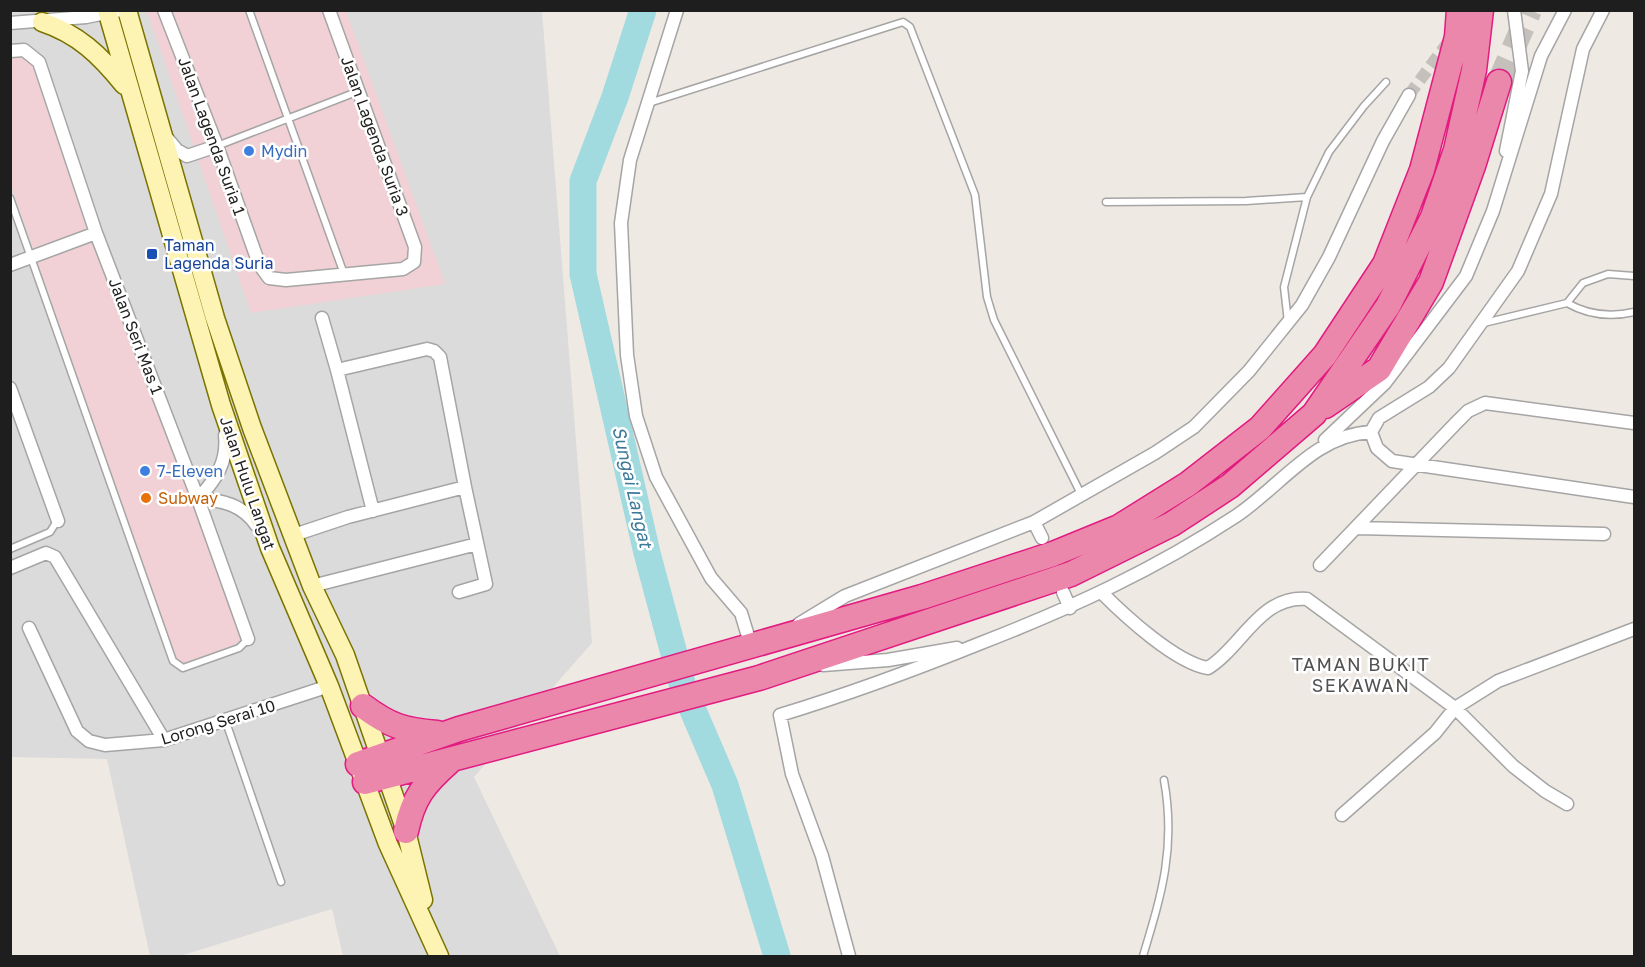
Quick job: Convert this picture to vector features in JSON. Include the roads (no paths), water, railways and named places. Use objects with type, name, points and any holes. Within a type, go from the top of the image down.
[{"type":"highway","points":[[372,770],[445,734],[944,590],[1053,554],[1119,527],[1188,484],[1260,428],[1324,355],[1385,264],[1422,170],[1457,37],[1459,10]]},
{"type":"highway","points":[[1314,414],[1388,306],[1433,217],[1456,150],[1474,70],[1481,10]]},
{"type":"highway","points":[[372,770],[453,758],[627,715],[759,678],[1071,574],[1172,524],[1230,486],[1314,414],[1379,369],[1431,282],[1473,166],[1499,81]]},
{"type":"highway","points":[[363,706],[386,723],[406,731],[445,734]]},
{"type":"highway","points":[[406,831],[412,805],[428,780],[453,758]]},
{"type":"main road","name":"Jalan Hulu Langat","points":[[127,10],[215,318],[252,428],[312,586],[345,655],[363,706],[372,770],[387,844],[436,948]]},
{"type":"main road","name":"Jalan Hulu Langat","points":[[112,12],[129,91],[221,405],[270,548],[329,686],[406,831],[436,948]]},
{"type":"main road","points":[[49,16],[100,56],[129,91]]},
{"type":"street","name":"Jalan Lagenda Suria 1","points":[[164,10],[217,146],[259,264],[269,278],[286,280],[344,275]]},
{"type":"street","name":"Jalan Lagenda Suria 3","points":[[329,10],[415,247],[414,262],[403,269],[344,275]]},
{"type":"street","points":[[677,10],[630,160],[621,223],[627,355],[636,416],[656,477],[711,578],[741,613],[753,645],[845,596],[1034,522],[1082,496],[1194,427],[1249,371],[1302,305],[1329,257],[1383,141],[1409,95]]},
{"type":"street","points":[[1493,211],[1522,71],[1514,10]]},
{"type":"street","points":[[1275,486],[1384,383],[1466,276],[1493,211],[1540,56],[1565,10]]},
{"type":"street","points":[[1371,432],[1379,418],[1429,387],[1449,369],[1484,323],[1518,271],[1551,194],[1583,49],[1603,10]]},
{"type":"street","points":[[10,23],[49,16],[112,12]]},
{"type":"street","name":"Jalan Seri Mas 1","points":[[10,51],[24,50],[39,62],[96,233],[198,500],[248,639]]},
{"type":"street","points":[[162,132],[177,150],[187,156],[217,146]]},
{"type":"street","points":[[10,265],[96,233]]},
{"type":"street","points":[[322,318],[373,511]]},
{"type":"street","points":[[337,370],[427,349],[434,351],[440,357],[486,584],[459,592]]},
{"type":"street","points":[[10,388],[58,521]]},
{"type":"street","points":[[1320,565],[1468,411],[1485,403],[1635,423]]},
{"type":"street","points":[[198,500],[217,477],[227,452],[221,405]]},
{"type":"street","points":[[849,957],[822,856],[792,774],[780,716],[898,677],[1102,593],[1137,576],[1237,515],[1321,446],[1338,437],[1371,432]]},
{"type":"street","points":[[1371,432],[1382,454],[1392,460],[1635,497]]},
{"type":"street","points":[[294,535],[465,487]]},
{"type":"street","points":[[198,500],[230,503],[248,513],[270,548]]},
{"type":"street","points":[[1034,522],[1042,538]]},
{"type":"street","points":[[1358,528],[1604,534]]},
{"type":"street","points":[[312,586],[477,544]]},
{"type":"street","points":[[10,568],[46,553],[55,557],[164,740]]},
{"type":"street","points":[[1063,592],[1070,608]]},
{"type":"street","points":[[1102,593],[1145,632],[1197,667],[1208,668],[1216,663],[1266,612],[1292,597],[1307,599],[1455,708],[1513,766],[1545,791],[1567,804]]},
{"type":"street","name":"Lorong Serai 10","points":[[29,628],[76,730],[89,741],[105,745],[164,740],[225,722],[329,686]]},
{"type":"street","points":[[1342,815],[1435,733],[1455,708],[1498,681],[1635,629]]},
{"type":"street","points":[[789,668],[888,660],[982,643]]},
{"type":"lane","points":[[249,10],[344,275]]},
{"type":"lane","points":[[646,104],[903,22],[910,27],[975,195],[987,297],[994,320],[1082,496]]},
{"type":"lane","points":[[1288,322],[1284,287],[1306,197],[1329,152],[1364,106],[1386,82]]},
{"type":"lane","points":[[217,146],[288,121],[358,91]]},
{"type":"lane","points":[[1106,202],[1246,201],[1306,197]]},
{"type":"lane","points":[[10,198],[173,661],[183,668],[238,648],[248,639]]},
{"type":"lane","points":[[1484,323],[1567,303],[1583,284],[1608,274],[1635,276]]},
{"type":"lane","points":[[1567,303],[1585,312],[1614,315],[1635,312]]},
{"type":"lane","points":[[10,549],[50,532],[58,521]]},
{"type":"lane","points":[[225,722],[281,882]]},
{"type":"lane","points":[[1143,957],[1167,871],[1169,809],[1164,780]]},
{"type":"waterway","name":"Sungai Langat","points":[[643,10],[615,97],[583,181],[583,274],[647,553],[683,687],[725,785],[777,956]]},
{"type":"tunnel","points":[[1499,82],[1530,10]]},
{"type":"tunnel","points":[[1409,95],[1449,41]]},
{"type":"place","name":"Mydin","points":[[249,151]]},
{"type":"place","name":"Taman Lagenda Suria","points":[[152,254]]},
{"type":"place","name":"7-Eleven","points":[[145,471]]},
{"type":"place","name":"Subway","points":[[146,498]]},
{"type":"district","name":"TAMAN BUKIT SEKAWAN","points":[[1361,675]]}]
